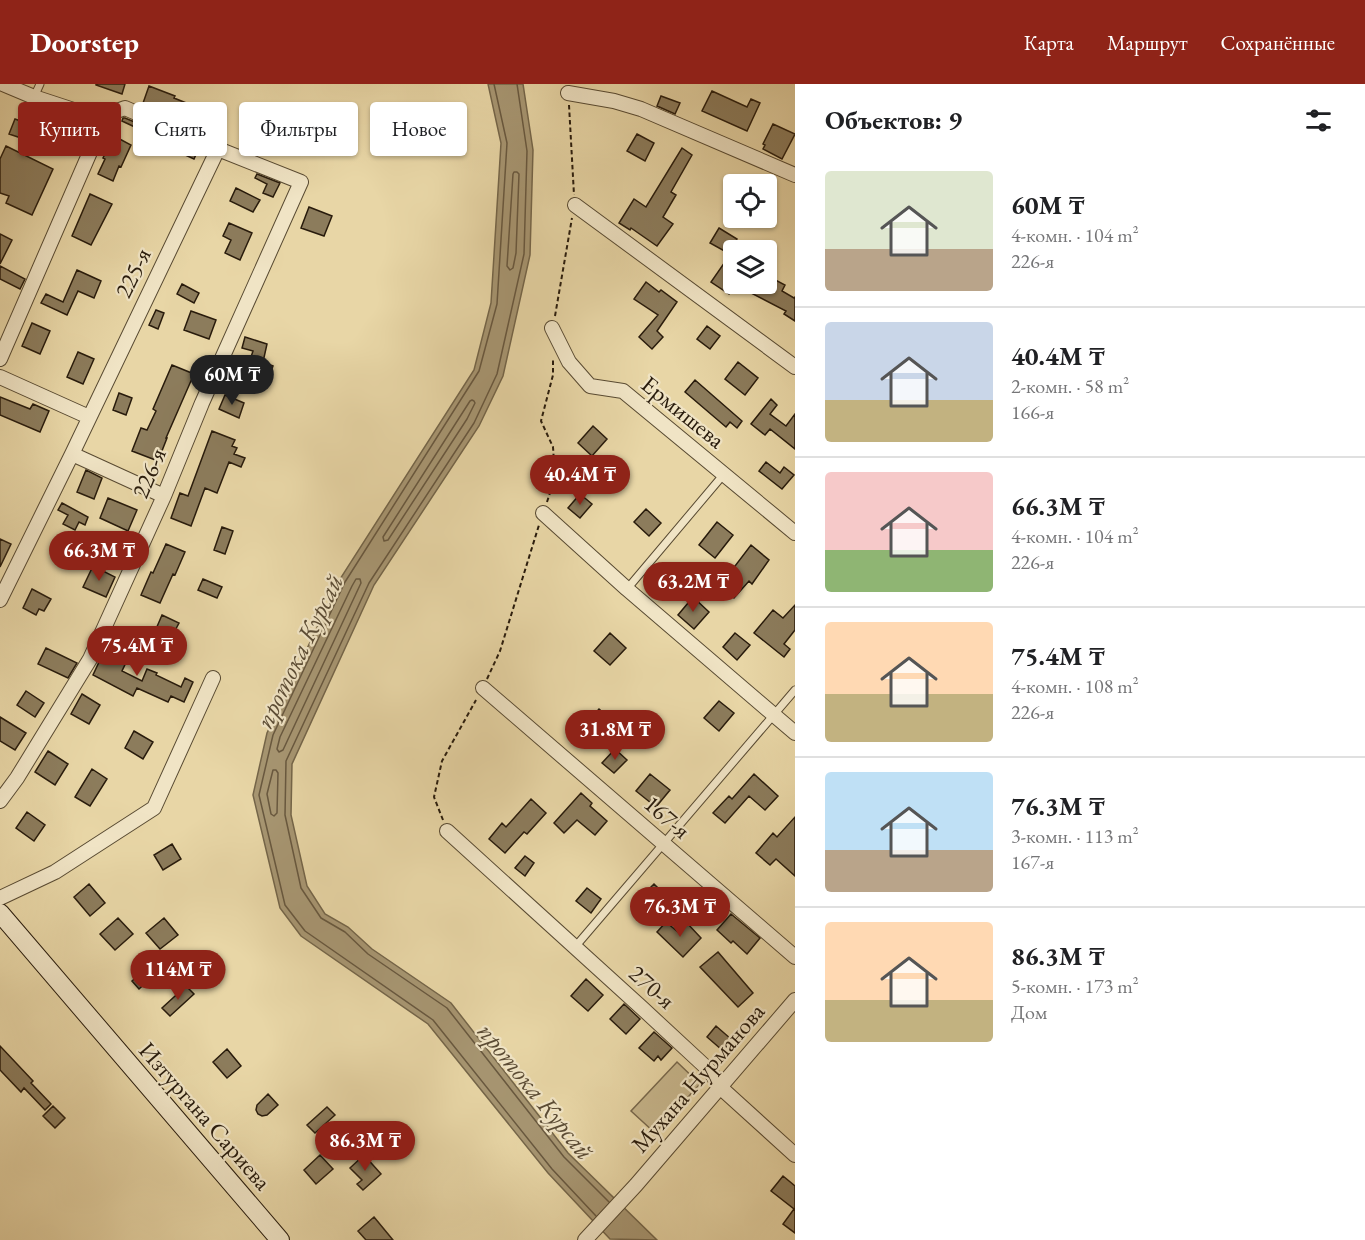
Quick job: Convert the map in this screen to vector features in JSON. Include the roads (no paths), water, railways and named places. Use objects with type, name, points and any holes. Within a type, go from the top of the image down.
[{"type":"street","points":[[3,84],[37,90],[64,102]]},
{"type":"street","points":[[568,93],[614,101],[641,109],[795,175]]},
{"type":"street","name":"226-я","points":[[0,801],[17,778],[90,659],[301,182],[227,152]]},
{"type":"street","points":[[0,359],[88,156]]},
{"type":"street","name":"225-я","points":[[0,600],[214,156]]},
{"type":"street","points":[[575,205],[795,367]]},
{"type":"street","name":"Ермишева","points":[[552,328],[569,362],[590,386],[623,391],[795,533]]},
{"type":"street","points":[[0,377],[89,417]]},
{"type":"street","points":[[72,454],[164,496]]},
{"type":"street","points":[[543,513],[795,734]]},
{"type":"street","points":[[0,898],[55,872],[154,808],[213,678]]},
{"type":"street","name":"167-я","points":[[483,688],[795,957]]},
{"type":"street","name":"270-я","points":[[447,831],[710,1071],[720,1087],[795,1155]]},
{"type":"street","name":"Изтургана Сариева","points":[[0,914],[280,1240]]},
{"type":"street","name":"Мухана Нурманова","points":[[585,1240],[636,1185],[795,999]]},
{"type":"lane","points":[[627,589],[724,474]]},
{"type":"lane","points":[[574,947],[795,690]]},
{"type":"water","points":[[488,84],[523,84],[533,150],[530,255],[503,376],[479,426],[374,585],[292,764],[291,815],[307,886],[325,914],[348,927],[372,949],[451,1003],[568,1153],[657,1240],[610,1239],[548,1173],[428,1024],[301,936],[280,908],[253,795],[267,733],[340,579],[474,370],[491,303],[501,143]]},
{"type":"water label","name":"протока Курсай","points":[[299,651]]},
{"type":"water label","name":"протока Курсай","points":[[536,1091]]}]
